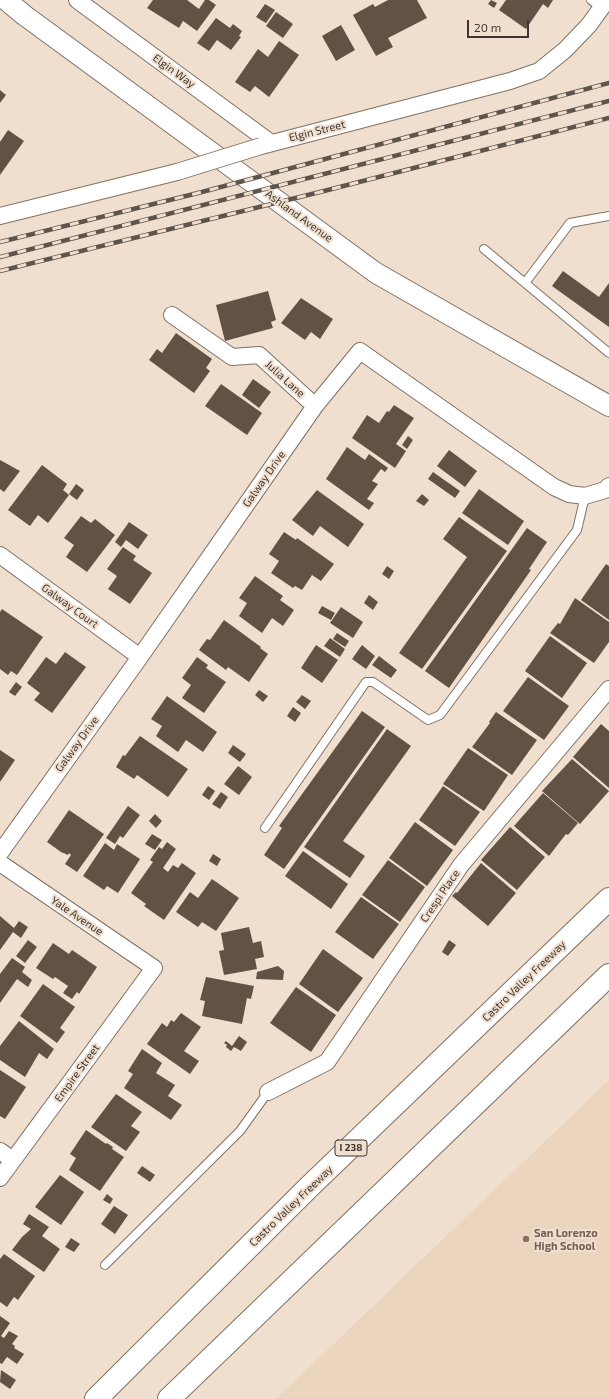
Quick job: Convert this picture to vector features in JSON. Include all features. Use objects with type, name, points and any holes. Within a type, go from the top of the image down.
[{"type":"highway","name":"Castro Valley Freeway","points":[[96,1399],[310,1186],[609,899]]},
{"type":"highway","points":[[169,1399],[609,975]]},
{"type":"street","name":"Ashland Avenue","points":[[6,0],[24,15],[376,272],[609,406]]},
{"type":"street","name":"Elgin Way","points":[[77,0],[266,144]]},
{"type":"street","name":"Elgin Street","points":[[0,216],[176,172],[266,144],[510,81],[539,71],[565,50],[589,25],[600,3]]},
{"type":"street","name":"Julia Lane","points":[[172,315],[232,357],[258,356],[315,406]]},
{"type":"street","name":"Galway Drive","points":[[0,853],[140,657],[315,406],[360,351],[554,487],[569,494],[585,496],[605,490],[609,486]]},
{"type":"street","name":"Galway Court","points":[[0,555],[140,657]]},
{"type":"street","name":"Crespi Place","points":[[268,1092],[327,1062],[461,865],[609,689]]},
{"type":"street","name":"Yale Avenue","points":[[0,863],[154,968]]},
{"type":"street","name":"Empire Street","points":[[0,1178],[6,1155],[154,968]]},
{"type":"lane","points":[[525,283],[570,223],[609,216]]},
{"type":"lane","points":[[484,249],[609,353]]},
{"type":"lane","points":[[265,828],[366,682],[373,682],[428,720],[440,715],[577,530],[585,496]]},
{"type":"lane","points":[[105,1265],[240,1131],[268,1092]]},
{"type":"shaded area","name":"San Lorenzo High School","points":[[609,1080],[609,1399],[276,1399]]},
{"type":"building","points":[[153,0],[187,0],[199,9],[205,0],[209,0],[216,5],[197,31],[183,21],[179,28],[147,8]]},
{"type":"building","points":[[388,0],[417,0],[427,18],[388,38],[393,47],[376,56],[353,15],[373,4],[375,7]]},
{"type":"building","points":[[491,0],[497,3],[494,8],[488,4]]},
{"type":"building","points":[[506,0],[553,0],[548,8],[543,4],[526,29],[499,10]]},
{"type":"building","points":[[265,4],[275,10],[266,23],[256,17]]},
{"type":"building","points":[[276,12],[293,24],[283,38],[266,26]]},
{"type":"building","points":[[216,18],[230,28],[233,24],[242,31],[239,36],[241,37],[231,50],[217,40],[209,51],[197,43]]},
{"type":"building","points":[[341,25],[355,50],[336,61],[322,36]]},
{"type":"building","points":[[279,41],[299,55],[269,97],[255,86],[250,92],[235,82],[258,49],[268,57]]},
{"type":"building","points":[[0,90],[6,95],[0,103]]},
{"type":"building","points":[[8,130],[24,141],[0,175],[0,142]]},
{"type":"building","points":[[563,271],[599,297],[609,283],[609,327],[552,286]]},
{"type":"building","points":[[268,291],[276,320],[271,322],[273,328],[225,341],[216,305]]},
{"type":"building","points":[[301,298],[333,319],[320,339],[311,332],[305,340],[281,323]]},
{"type":"building","points":[[176,333],[212,359],[206,368],[210,371],[194,393],[149,360],[157,349],[162,353]]},
{"type":"building","points":[[253,379],[271,392],[259,408],[242,395]]},
{"type":"building","points":[[221,384],[262,413],[247,435],[205,406]]},
{"type":"building","points":[[394,405],[414,418],[396,444],[406,451],[395,468],[352,438],[367,415],[379,423],[387,411],[389,412]]},
{"type":"building","points":[[408,436],[413,440],[407,449],[402,445]]},
{"type":"building","points":[[347,447],[365,460],[369,454],[388,468],[385,472],[381,469],[372,481],[378,484],[367,499],[374,503],[369,510],[326,479]]},
{"type":"building","points":[[449,450],[477,471],[465,487],[437,466]]},
{"type":"building","points":[[0,460],[20,471],[4,492],[0,489]]},
{"type":"building","points":[[42,465],[67,484],[63,490],[69,495],[48,523],[38,515],[30,526],[8,510]]},
{"type":"building","points":[[433,472],[460,491],[455,498],[428,479]]},
{"type":"building","points":[[76,484],[84,490],[77,500],[69,494]]},
{"type":"building","points":[[479,489],[524,521],[508,545],[462,513]]},
{"type":"building","points":[[317,490],[364,524],[348,547],[320,526],[313,536],[292,520]]},
{"type":"building","points":[[422,494],[429,500],[424,506],[416,501]]},
{"type":"building","points":[[81,516],[91,523],[95,519],[115,535],[87,572],[66,557],[74,545],[64,538]]},
{"type":"building","points":[[459,517],[507,551],[422,669],[399,653],[467,557],[443,539]]},
{"type":"building","points":[[129,522],[148,535],[138,549],[126,540],[121,547],[115,542]]},
{"type":"building","points":[[527,528],[547,542],[529,569],[531,570],[449,688],[425,671]]},
{"type":"building","points":[[284,532],[296,540],[297,538],[334,564],[321,581],[312,575],[302,590],[295,586],[293,588],[271,573],[279,561],[269,554]]},
{"type":"building","points":[[123,547],[136,556],[133,560],[152,573],[130,604],[108,589],[117,576],[107,569]]},
{"type":"building","points":[[606,564],[609,566],[609,620],[581,600]]},
{"type":"building","points":[[387,566],[394,571],[389,579],[382,574]]},
{"type":"building","points":[[255,576],[283,596],[280,600],[294,610],[283,626],[272,618],[262,633],[239,616],[247,603],[239,598]]},
{"type":"building","points":[[369,595],[378,602],[373,610],[364,603]]},
{"type":"building","points":[[575,598],[609,622],[609,642],[594,663],[550,633],[558,623],[560,624]]},
{"type":"building","points":[[322,606],[335,613],[331,620],[318,613]]},
{"type":"building","points":[[341,607],[363,622],[353,638],[330,623]]},
{"type":"building","points":[[2,609],[43,637],[17,675],[11,671],[8,675],[0,669],[0,612]]},
{"type":"building","points":[[224,620],[261,647],[260,648],[268,654],[249,682],[228,667],[226,670],[199,650],[207,639],[210,640]]},
{"type":"building","points":[[337,633],[349,641],[345,647],[333,639]]},
{"type":"building","points":[[550,636],[587,663],[562,698],[525,671]]},
{"type":"building","points":[[330,638],[345,649],[340,657],[324,646]]},
{"type":"building","points":[[316,645],[338,660],[322,683],[301,668]]},
{"type":"building","points":[[362,645],[375,656],[366,669],[352,659]]},
{"type":"building","points":[[65,652],[86,667],[52,713],[34,700],[40,693],[27,683],[46,657],[56,664]]},
{"type":"building","points":[[379,656],[397,670],[391,678],[372,665]]},
{"type":"building","points":[[197,657],[208,665],[206,668],[226,682],[204,713],[182,698],[191,685],[182,678]]},
{"type":"building","points":[[528,677],[569,706],[544,740],[503,711]]},
{"type":"building","points":[[16,682],[22,687],[15,696],[9,692]]},
{"type":"building","points":[[259,690],[268,696],[263,702],[255,695]]},
{"type":"building","points":[[302,695],[311,701],[305,709],[296,702]]},
{"type":"building","points":[[167,696],[217,732],[203,752],[186,740],[178,752],[156,736],[162,726],[151,719]]},
{"type":"building","points":[[293,707],[301,713],[295,722],[287,716]]},
{"type":"building","points":[[362,711],[385,727],[284,869],[264,855],[282,828],[279,826]]},
{"type":"building","points":[[496,712],[537,740],[512,775],[472,747],[490,723],[489,722]]},
{"type":"building","points":[[601,724],[609,731],[609,788],[573,757]]},
{"type":"building","points":[[387,729],[411,746],[343,841],[365,856],[350,878],[304,847]]},
{"type":"building","points":[[140,736],[188,769],[168,797],[137,775],[134,779],[116,767],[123,755],[125,756]]},
{"type":"building","points":[[233,745],[246,754],[240,762],[228,753]]},
{"type":"building","points":[[468,748],[508,775],[484,811],[443,784]]},
{"type":"building","points":[[0,750],[15,760],[0,782]]},
{"type":"building","points":[[572,759],[609,791],[580,824],[542,791]]},
{"type":"building","points":[[238,766],[252,777],[239,795],[224,784]]},
{"type":"building","points":[[208,786],[215,791],[209,800],[202,795]]},
{"type":"building","points":[[443,786],[480,812],[455,846],[419,820]]},
{"type":"building","points":[[221,792],[228,797],[220,809],[212,804]]},
{"type":"building","points":[[543,793],[578,823],[568,835],[566,834],[549,856],[514,826]]},
{"type":"building","points":[[128,806],[140,815],[123,838],[120,836],[115,844],[106,838]]},
{"type":"building","points":[[69,810],[104,834],[77,872],[65,864],[71,855],[69,853],[68,855],[61,852],[47,842]]},
{"type":"building","points":[[155,814],[162,821],[156,828],[149,821]]},
{"type":"building","points":[[415,822],[453,850],[427,886],[389,858]]},
{"type":"building","points":[[510,827],[545,857],[517,890],[481,860]]},
{"type":"building","points":[[152,834],[162,840],[155,850],[145,844]]},
{"type":"building","points":[[167,842],[176,849],[163,868],[168,872],[173,865],[178,868],[182,863],[196,873],[164,920],[144,906],[146,904],[131,893],[153,862],[150,860],[159,847],[162,849]]},
{"type":"building","points":[[105,843],[114,850],[117,844],[140,859],[118,893],[107,886],[104,890],[83,876]]},
{"type":"building","points":[[303,851],[348,884],[331,909],[285,876]]},
{"type":"building","points":[[213,854],[221,859],[217,866],[209,861]]},
{"type":"building","points":[[388,860],[425,887],[400,922],[362,895]]},
{"type":"building","points":[[481,863],[516,893],[488,926],[452,896],[456,892],[457,893]]},
{"type":"building","points":[[212,879],[239,898],[216,931],[202,922],[198,927],[176,912],[190,892],[198,898]]},
{"type":"building","points":[[361,897],[399,924],[373,959],[335,932]]},
{"type":"building","points":[[0,916],[14,928],[19,921],[28,927],[21,938],[13,932],[0,950]]},
{"type":"building","points":[[249,927],[253,943],[261,941],[264,957],[255,959],[257,969],[224,975],[219,951],[224,950],[221,933]]},
{"type":"building","points":[[28,940],[37,947],[25,963],[16,956]]},
{"type":"building","points":[[449,940],[456,945],[448,956],[442,952]]},
{"type":"building","points":[[53,943],[69,954],[72,950],[97,967],[79,994],[77,992],[72,999],[63,993],[68,986],[55,977],[53,979],[36,968]]},
{"type":"building","points":[[323,949],[363,978],[338,1012],[299,984]]},
{"type":"building","points":[[12,958],[25,967],[22,972],[32,980],[28,987],[17,979],[0,1003],[0,974]]},
{"type":"building","points":[[278,966],[284,971],[283,980],[256,979],[257,972]]},
{"type":"building","points":[[206,977],[254,986],[251,999],[247,998],[242,1024],[202,1016],[205,1001],[200,1000]]},
{"type":"building","points":[[43,984],[75,1007],[60,1028],[65,1032],[57,1043],[20,1016]]},
{"type":"building","points":[[296,987],[336,1015],[311,1052],[270,1023]]},
{"type":"building","points":[[181,1013],[201,1027],[184,1051],[199,1061],[190,1074],[147,1044],[162,1023],[167,1027],[171,1020],[174,1022]]},
{"type":"building","points":[[19,1021],[54,1049],[47,1059],[39,1053],[25,1077],[0,1060],[0,1046]]},
{"type":"building","points":[[239,1036],[247,1042],[241,1051],[234,1047],[231,1051],[226,1047],[227,1045],[224,1043],[226,1041],[232,1046]]},
{"type":"building","points":[[142,1049],[162,1063],[156,1073],[175,1085],[168,1096],[182,1105],[171,1120],[124,1088],[133,1074],[128,1071]]},
{"type":"building","points":[[0,1070],[26,1087],[5,1119],[0,1116]]},
{"type":"building","points":[[116,1094],[142,1112],[131,1126],[140,1132],[126,1151],[91,1127]]},
{"type":"building","points":[[86,1130],[113,1147],[112,1149],[124,1157],[100,1191],[69,1170],[76,1158],[70,1154]]},
{"type":"building","points":[[142,1166],[155,1175],[150,1182],[137,1173]]},
{"type":"building","points":[[60,1175],[84,1192],[61,1225],[35,1207]]},
{"type":"building","points":[[107,1194],[113,1199],[110,1204],[103,1200]]},
{"type":"building","points":[[114,1206],[128,1215],[115,1234],[101,1224]]},
{"type":"building","points":[[29,1214],[49,1227],[42,1236],[60,1249],[44,1272],[12,1250],[22,1237],[31,1229],[23,1224]]},
{"type":"building","points":[[71,1238],[80,1244],[74,1252],[65,1247]]},
{"type":"building","points":[[4,1254],[35,1276],[18,1300],[14,1297],[7,1307],[0,1302],[0,1259]]},
{"type":"building","points":[[0,1316],[10,1323],[1,1336],[4,1338],[9,1331],[18,1336],[12,1344],[15,1346],[14,1348],[24,1354],[17,1364],[7,1357],[2,1364],[0,1363]]},
{"type":"building","points":[[1,1370],[16,1380],[10,1389],[0,1382]]},
{"type":"railway","points":[[0,242],[202,192],[609,83]]},
{"type":"railway","points":[[0,257],[609,101]]},
{"type":"railway","points":[[0,271],[324,191],[609,118]]},
{"type":"place","name":"San Lorenzo High School","points":[[526,1239]]}]
